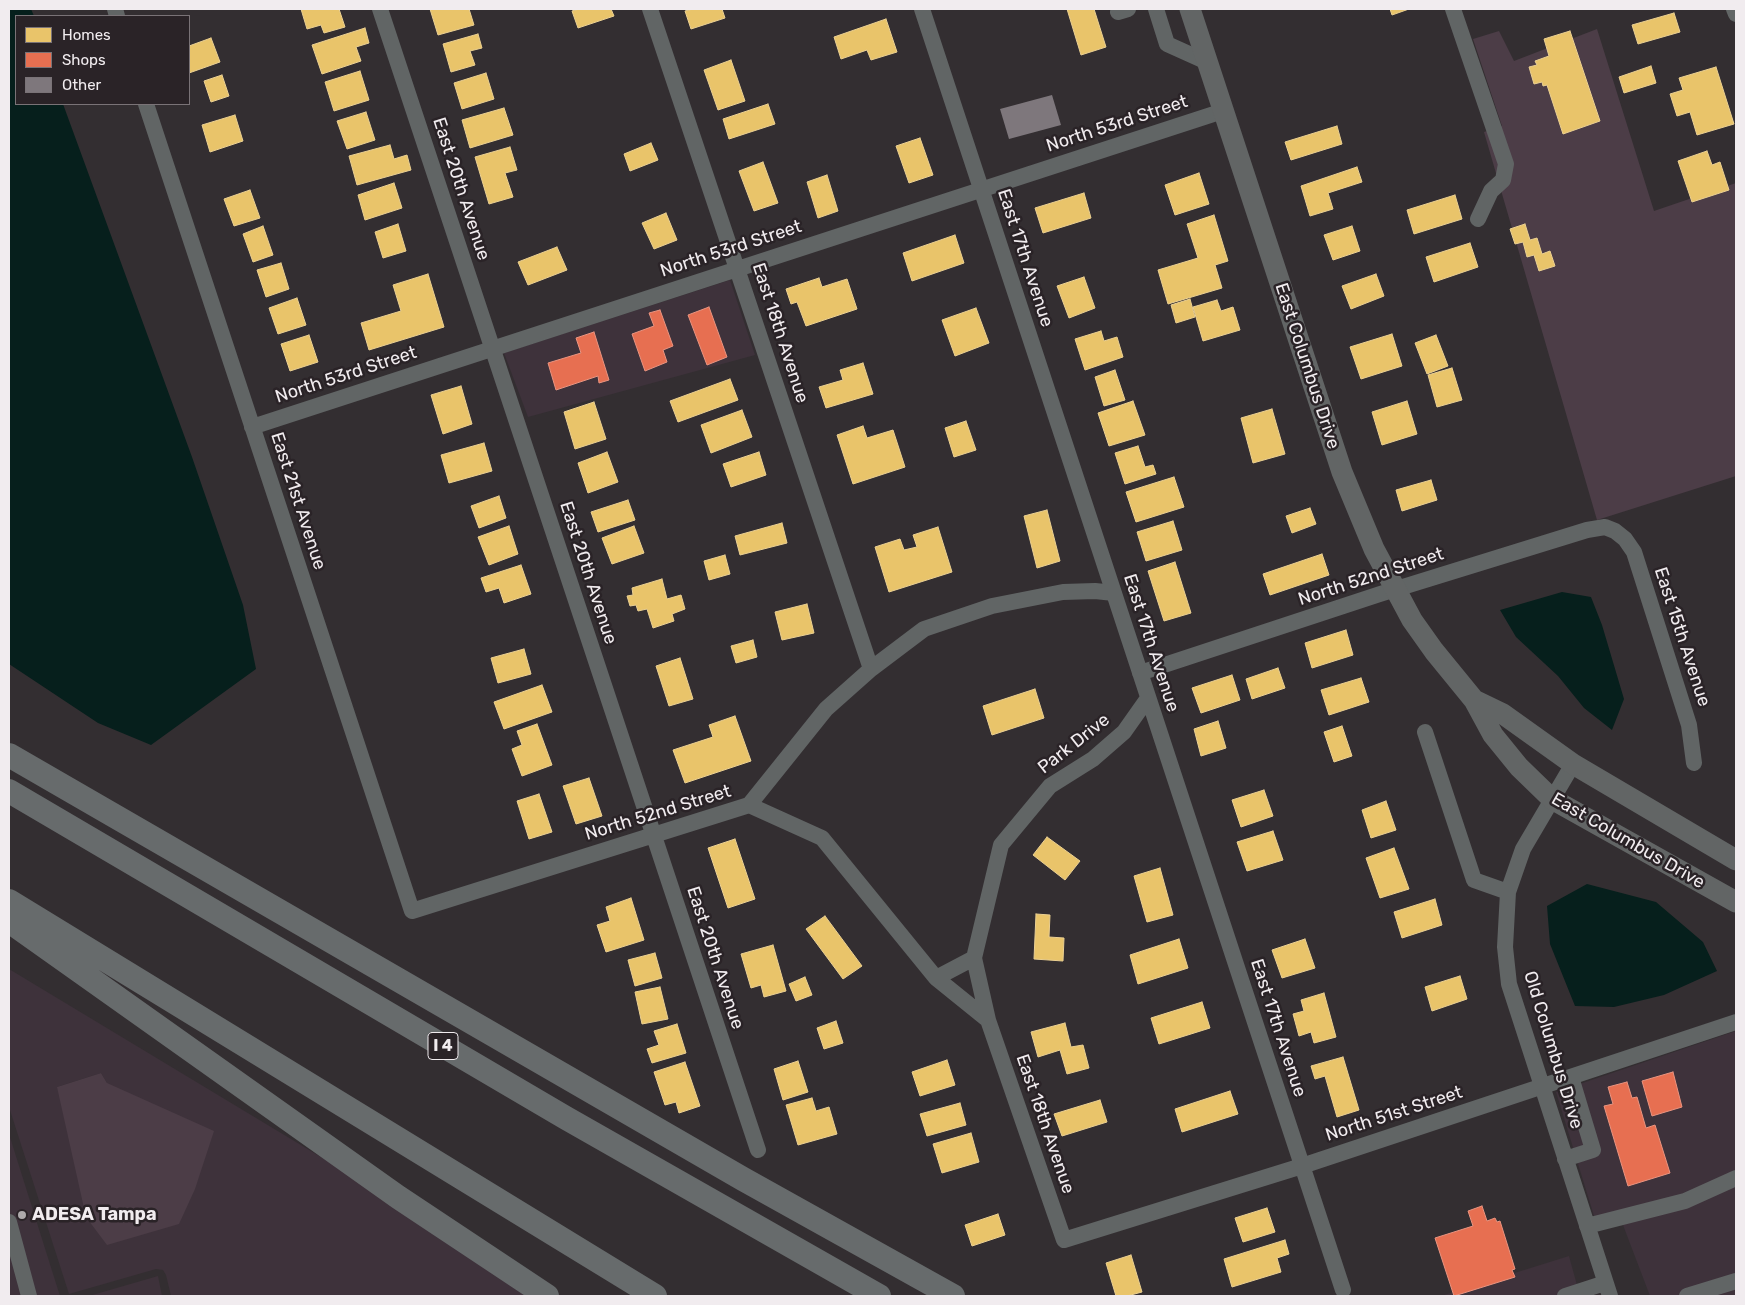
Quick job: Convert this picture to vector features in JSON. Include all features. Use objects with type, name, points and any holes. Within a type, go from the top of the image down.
[{"type":"highway","points":[[9,755],[692,1150],[953,1296]]},
{"type":"highway","name":"I 4","points":[[9,791],[566,1118],[879,1296]]},
{"type":"highway","points":[[9,901],[655,1296]]},
{"type":"highway","points":[[9,921],[398,1198],[547,1296]]},
{"type":"main road","name":"East Columbus Drive","points":[[1190,9],[1342,472],[1355,506],[1394,589],[1434,651],[1474,700],[1493,735],[1519,766],[1552,800],[1736,902]]},
{"type":"main road","name":"East Columbus Drive","points":[[1474,700],[1503,714],[1530,731],[1573,764],[1736,860]]},
{"type":"street","name":"East 20th Avenue","points":[[380,9],[758,1150]]},
{"type":"street","name":"East 18th Avenue","points":[[650,9],[871,669]]},
{"type":"street","name":"East 17th Avenue","points":[[922,9],[1343,1290]]},
{"type":"street","points":[[1156,9],[1167,44],[1207,62]]},
{"type":"street","points":[[1453,9],[1506,164],[1503,180],[1491,191],[1478,219]]},
{"type":"street","points":[[1734,9],[1736,14]]},
{"type":"street","name":"East 21st Avenue","points":[[146,105],[412,911]]},
{"type":"street","name":"North 53rd Street","points":[[252,427],[492,347],[1223,111]]},
{"type":"street","name":"North 52nd Street","points":[[1140,673],[1394,589],[1588,530],[1605,527],[1615,530]]},
{"type":"street","name":"East 15th Avenue","points":[[1615,530],[1625,539],[1634,552],[1689,725],[1694,763]]},
{"type":"street","name":"North 52nd Street","points":[[412,911],[653,834],[749,806],[826,709],[871,669],[924,629],[992,606],[1063,592],[1114,593]]},
{"type":"street","name":"Park Drive","points":[[988,1020],[974,958],[1000,845],[1050,786],[1092,759],[1124,732],[1148,698]]},
{"type":"street","points":[[1425,732],[1474,880],[1508,892]]},
{"type":"street","name":"Old Columbus Drive","points":[[1573,764],[1523,849],[1508,892],[1505,947],[1509,984],[1607,1290]]},
{"type":"street","points":[[749,806],[822,838],[936,978],[988,1020]]},
{"type":"street","points":[[936,978],[974,958]]},
{"type":"street","name":"East 18th Avenue","points":[[988,1020],[1064,1240]]},
{"type":"street","name":"North 51st Street","points":[[1064,1240],[1302,1166],[1736,1022]]},
{"type":"street","points":[[1565,1159],[1593,1150],[1571,1077]]},
{"type":"street","points":[[1587,1226],[1685,1201],[1736,1178]]},
{"type":"street","points":[[9,1222],[16,1278],[29,1296]]},
{"type":"street","points":[[1687,1296],[1736,1281]]},
{"type":"street","points":[[1565,1296],[1607,1290]]},
{"type":"shaded area","points":[[9,9],[31,9],[34,15],[15,15],[15,105],[63,105],[192,457],[243,605],[256,669],[151,745],[98,723],[9,664]]},
{"type":"shaded area","points":[[1597,29],[1654,211],[1736,183],[1736,476],[1597,520],[1484,132],[1502,126],[1473,39],[1499,31],[1514,61]]},
{"type":"shaded area","points":[[730,280],[755,355],[528,417],[504,353]]},
{"type":"shaded area","points":[[1562,592],[1591,597],[1602,625],[1624,699],[1612,730],[1584,708],[1558,676],[1516,637],[1500,610]]},
{"type":"shaded area","points":[[1587,884],[1656,902],[1703,942],[1717,971],[1664,995],[1614,1007],[1575,1006],[1550,944],[1547,906]]},
{"type":"shaded area","points":[[9,969],[334,1165],[530,1296],[171,1296],[166,1275],[163,1270],[156,1269],[69,1294],[9,1107]],"holes":[[[101,1073],[107,1083],[57,1087]]]},
{"type":"shaded area","points":[[1736,1031],[1736,1296],[1650,1296],[1623,1225],[1598,1229],[1556,1092]]},
{"type":"shaded area","points":[[101,1073],[107,1083],[214,1131],[195,1189],[179,1224],[107,1245],[86,1217],[57,1087]]},
{"type":"shaded area","name":"ADESA Tampa","points":[[9,1134],[60,1296],[9,1296]]},
{"type":"shaded area","points":[[1569,1256],[1580,1296],[1441,1296]]},
{"type":"shaded area","name":"ADESA Tampa","points":[[158,1276],[162,1296],[89,1296]]},
{"type":"building: Homes","points":[[301,9],[339,9],[345,27],[324,33],[321,25],[307,29]]},
{"type":"building: Homes","points":[[430,9],[469,9],[474,25],[438,35]]},
{"type":"building: Homes","points":[[579,9],[611,9],[614,16],[578,28],[572,11]]},
{"type":"building: Homes","points":[[693,9],[722,9],[725,18],[691,29],[685,11]]},
{"type":"building: Homes","points":[[1067,9],[1094,9],[1106,47],[1081,55]]},
{"type":"building: Homes","points":[[1390,9],[1409,9],[1392,15]]},
{"type":"building: Homes","points":[[1674,13],[1680,32],[1638,44],[1632,25]]},
{"type":"building: Homes","points":[[886,19],[897,52],[871,60],[867,50],[841,59],[834,37]]},
{"type":"building: Homes","points":[[365,28],[369,43],[356,47],[361,61],[322,74],[312,45]]},
{"type":"building: Homes","points":[[1570,31],[1600,121],[1563,134],[1547,85],[1543,86],[1542,82],[1534,84],[1529,67],[1537,65],[1535,61],[1549,56],[1544,39]]},
{"type":"building: Homes","points":[[478,34],[482,48],[470,51],[475,65],[451,72],[443,44]]},
{"type":"building: Homes","points":[[211,38],[220,62],[190,73],[190,46]]},
{"type":"building: Homes","points":[[731,60],[745,101],[718,110],[704,70]]},
{"type":"building: Homes","points":[[1651,66],[1656,83],[1624,93],[1619,77]]},
{"type":"building: Homes","points":[[1716,67],[1734,124],[1697,135],[1690,112],[1677,116],[1670,94],[1683,90],[1679,78]]},
{"type":"building: Homes","points":[[360,71],[369,100],[334,111],[325,82]]},
{"type":"building: Homes","points":[[486,73],[494,99],[462,109],[454,83]]},
{"type":"building: Homes","points":[[222,75],[229,96],[211,102],[204,81]]},
{"type":"building: Homes","points":[[768,104],[775,124],[729,139],[723,119]]},
{"type":"building: Homes","points":[[504,108],[513,135],[470,148],[462,120]]},
{"type":"building: Homes","points":[[366,112],[375,140],[347,149],[337,121]]},
{"type":"building: Homes","points":[[235,115],[243,141],[210,152],[202,125]]},
{"type":"building: Homes","points":[[1337,126],[1342,144],[1291,160],[1285,142]]},
{"type":"building: Homes","points":[[920,138],[933,175],[909,183],[896,146]]},
{"type":"building: Homes","points":[[651,143],[658,160],[630,171],[624,154]]},
{"type":"building: Homes","points":[[390,145],[394,159],[407,155],[411,170],[357,185],[349,156]]},
{"type":"building: Homes","points":[[510,147],[517,170],[505,173],[513,197],[489,204],[475,157]]},
{"type":"building: Homes","points":[[1707,151],[1712,165],[1720,162],[1729,190],[1692,202],[1678,161]]},
{"type":"building: Homes","points":[[763,162],[778,203],[754,211],[739,171]]},
{"type":"building: Homes","points":[[1357,167],[1362,182],[1328,193],[1333,209],[1310,216],[1301,186]]},
{"type":"building: Homes","points":[[1199,173],[1209,204],[1175,215],[1165,185]]},
{"type":"building: Homes","points":[[827,175],[838,211],[818,218],[807,182]]},
{"type":"building: Homes","points":[[394,183],[402,208],[365,220],[358,195]]},
{"type":"building: Homes","points":[[250,190],[260,218],[234,226],[224,199]]},
{"type":"building: Homes","points":[[1084,193],[1091,218],[1043,233],[1035,208]]},
{"type":"building: Homes","points":[[1455,195],[1462,219],[1414,234],[1407,210]]},
{"type":"building: Homes","points":[[666,213],[677,240],[654,249],[642,223]]},
{"type":"building: Homes","points":[[1214,215],[1228,261],[1215,265],[1222,288],[1168,304],[1158,270],[1198,258],[1187,224]]},
{"type":"building: Homes","points":[[398,224],[406,251],[383,258],[375,232]]},
{"type":"building: Homes","points":[[1525,224],[1530,240],[1537,238],[1542,254],[1550,251],[1555,266],[1539,271],[1534,255],[1527,257],[1523,242],[1515,244],[1510,229]]},
{"type":"building: Homes","points":[[263,226],[273,255],[253,262],[243,234]]},
{"type":"building: Homes","points":[[1352,226],[1360,251],[1333,260],[1324,235]]},
{"type":"building: Homes","points":[[955,235],[964,263],[912,281],[903,253]]},
{"type":"building: Homes","points":[[1470,243],[1478,267],[1434,282],[1426,257]]},
{"type":"building: Homes","points":[[557,247],[567,270],[528,285],[518,262]]},
{"type":"building: Homes","points":[[281,263],[289,289],[266,297],[257,270]]},
{"type":"building: Homes","points":[[428,274],[444,327],[369,350],[361,323],[401,311],[393,285]]},
{"type":"building: Homes","points":[[1376,274],[1384,296],[1351,309],[1342,286]]},
{"type":"building: Homes","points":[[1084,277],[1095,308],[1069,318],[1057,286]]},
{"type":"building: Homes","points":[[819,278],[822,287],[847,279],[857,309],[806,326],[797,302],[791,304],[786,289]]},
{"type":"building: Homes","points":[[297,298],[306,325],[278,334],[269,308]]},
{"type":"building: Homes","points":[[1190,299],[1195,317],[1176,323],[1171,305]]},
{"type":"building: Homes","points":[[1217,300],[1221,311],[1233,307],[1240,330],[1203,341],[1193,307]]},
{"type":"building: Homes","points":[[976,308],[989,343],[955,356],[942,320]]},
{"type":"building: Homes","points":[[1101,331],[1104,341],[1117,337],[1123,357],[1085,370],[1075,339]]},
{"type":"building: Homes","points":[[1392,334],[1402,366],[1361,379],[1350,347]]},
{"type":"building: Homes","points":[[309,335],[318,362],[290,371],[281,344]]},
{"type":"building: Homes","points":[[1436,335],[1448,366],[1427,374],[1415,343]]},
{"type":"building: Homes","points":[[863,363],[873,394],[826,408],[819,387],[843,380],[840,370]]},
{"type":"building: Homes","points":[[1452,368],[1462,400],[1437,407],[1428,375]]},
{"type":"building: Homes","points":[[1115,370],[1125,400],[1104,406],[1095,377]]},
{"type":"building: Homes","points":[[730,379],[738,400],[678,422],[670,401]]},
{"type":"building: Homes","points":[[461,386],[472,424],[443,434],[431,395]]},
{"type":"building: Homes","points":[[1133,401],[1145,435],[1109,446],[1098,413]]},
{"type":"building: Homes","points":[[1407,401],[1417,434],[1382,445],[1372,412]]},
{"type":"building: Homes","points":[[594,402],[606,439],[575,449],[564,412]]},
{"type":"building: Homes","points":[[1272,409],[1285,454],[1253,463],[1241,418]]},
{"type":"building: Homes","points":[[742,410],[752,437],[711,453],[701,425]]},
{"type":"building: Homes","points":[[966,421],[976,450],[954,457],[945,428]]},
{"type":"building: Homes","points":[[863,426],[867,438],[893,430],[905,467],[853,484],[837,435]]},
{"type":"building: Homes","points":[[484,443],[492,471],[449,483],[441,455]]},
{"type":"building: Homes","points":[[1138,446],[1145,467],[1153,465],[1156,474],[1125,484],[1115,453]]},
{"type":"building: Homes","points":[[607,452],[618,482],[588,493],[578,463]]},
{"type":"building: Homes","points":[[759,452],[766,475],[731,487],[723,464]]},
{"type":"building: Homes","points":[[1174,477],[1184,507],[1136,522],[1126,492]]},
{"type":"building: Homes","points":[[1431,480],[1437,500],[1402,511],[1396,490]]},
{"type":"building: Homes","points":[[499,496],[506,518],[479,528],[471,506]]},
{"type":"building: Homes","points":[[628,500],[635,520],[598,532],[591,512]]},
{"type":"building: Homes","points":[[1310,508],[1316,524],[1292,533],[1286,516]]},
{"type":"building: Homes","points":[[1047,510],[1060,561],[1037,568],[1024,516]]},
{"type":"building: Homes","points":[[1173,521],[1182,550],[1146,561],[1137,532]]},
{"type":"building: Homes","points":[[782,523],[787,543],[740,555],[735,536]]},
{"type":"building: Homes","points":[[509,526],[518,554],[489,565],[478,537]]},
{"type":"building: Homes","points":[[634,526],[644,553],[612,564],[602,538]]},
{"type":"building: Homes","points":[[938,527],[952,572],[889,592],[875,547],[900,539],[904,550],[917,547],[913,535]]},
{"type":"building: Homes","points":[[1322,554],[1329,575],[1270,595],[1263,574]]},
{"type":"building: Homes","points":[[725,555],[730,574],[709,580],[704,561]]},
{"type":"building: Homes","points":[[1175,562],[1191,613],[1164,621],[1148,571]]},
{"type":"building: Homes","points":[[521,565],[531,594],[504,603],[499,588],[486,592],[481,578]]},
{"type":"building: Homes","points":[[662,579],[667,599],[681,595],[685,609],[672,614],[674,621],[653,628],[647,609],[638,611],[636,605],[630,606],[627,596],[633,595],[632,588]]},
{"type":"building: Homes","points":[[807,604],[814,633],[782,640],[775,612]]},
{"type":"building: Homes","points":[[1346,630],[1353,655],[1312,668],[1305,643]]},
{"type":"building: Homes","points":[[753,640],[757,657],[736,663],[731,646]]},
{"type":"building: Homes","points":[[524,649],[531,674],[498,683],[491,658]]},
{"type":"building: Homes","points":[[680,658],[693,699],[669,706],[656,666]]},
{"type":"building: Homes","points":[[1278,668],[1285,688],[1252,699],[1246,679]]},
{"type":"building: Homes","points":[[1232,675],[1240,700],[1201,713],[1192,688]]},
{"type":"building: Homes","points":[[1361,678],[1369,702],[1329,715],[1321,690]]},
{"type":"building: Homes","points":[[542,685],[552,712],[504,729],[494,702]]},
{"type":"building: Homes","points":[[1035,689],[1044,718],[992,735],[983,706]]},
{"type":"building: Homes","points":[[735,716],[751,761],[685,783],[673,750],[713,737],[709,725]]},
{"type":"building: Homes","points":[[1218,721],[1226,748],[1201,756],[1194,729]]},
{"type":"building: Homes","points":[[537,724],[552,765],[522,776],[512,749],[522,745],[517,731]]},
{"type":"building: Homes","points":[[1342,726],[1352,756],[1334,762],[1324,732]]},
{"type":"building: Homes","points":[[589,778],[602,816],[576,824],[563,786]]},
{"type":"building: Homes","points":[[1264,790],[1273,816],[1241,827],[1232,800]]},
{"type":"building: Homes","points":[[539,794],[552,832],[529,839],[517,801]]},
{"type":"building: Homes","points":[[1386,801],[1396,830],[1371,838],[1362,810]]},
{"type":"building: Homes","points":[[1273,831],[1283,860],[1247,871],[1237,842]]},
{"type":"building: Homes","points":[[1047,837],[1080,861],[1065,880],[1033,855]]},
{"type":"building: Homes","points":[[735,839],[755,899],[728,908],[708,848]]},
{"type":"building: Homes","points":[[1394,848],[1409,889],[1380,898],[1366,858]]},
{"type":"building: Homes","points":[[1160,868],[1173,915],[1147,922],[1134,876]]},
{"type":"building: Homes","points":[[631,898],[644,940],[606,952],[597,925],[610,921],[606,907]]},
{"type":"building: Homes","points":[[1435,899],[1442,925],[1402,938],[1394,912]]},
{"type":"building: Homes","points":[[1036,914],[1050,915],[1049,937],[1064,938],[1063,961],[1034,959]]},
{"type":"building: Homes","points":[[825,916],[862,966],[843,979],[806,929]]},
{"type":"building: Homes","points":[[1179,939],[1188,968],[1138,984],[1130,955]]},
{"type":"building: Homes","points":[[1305,939],[1315,968],[1282,978],[1272,950]]},
{"type":"building: Homes","points":[[773,945],[786,991],[764,997],[761,985],[751,988],[741,954]]},
{"type":"building: Homes","points":[[655,953],[662,978],[635,986],[628,960]]},
{"type":"building: Homes","points":[[1460,976],[1467,999],[1432,1011],[1425,987]]},
{"type":"building: Homes","points":[[805,977],[812,995],[796,1001],[789,984]]},
{"type":"building: Homes","points":[[660,987],[668,1019],[642,1024],[635,992]]},
{"type":"building: Homes","points":[[1324,993],[1336,1037],[1314,1043],[1311,1032],[1299,1036],[1293,1014],[1304,1011],[1301,1000]]},
{"type":"building: Homes","points":[[1202,1002],[1210,1028],[1159,1044],[1151,1018]]},
{"type":"building: Homes","points":[[836,1021],[843,1043],[824,1049],[817,1028]]},
{"type":"building: Homes","points":[[1065,1023],[1071,1047],[1083,1045],[1089,1068],[1067,1074],[1060,1050],[1038,1057],[1031,1032]]},
{"type":"building: Homes","points":[[677,1024],[686,1053],[652,1063],[647,1049],[659,1045],[654,1031]]},
{"type":"building: Homes","points":[[1343,1057],[1359,1110],[1337,1117],[1325,1076],[1315,1079],[1311,1066]]},
{"type":"building: Homes","points":[[947,1060],[955,1085],[920,1096],[912,1072]]},
{"type":"building: Homes","points":[[798,1061],[808,1092],[783,1100],[774,1069]]},
{"type":"building: Homes","points":[[685,1062],[700,1106],[679,1113],[676,1102],[665,1105],[654,1072]]},
{"type":"building: Homes","points":[[1230,1091],[1238,1114],[1182,1132],[1175,1109]]},
{"type":"building: Homes","points":[[812,1098],[816,1111],[829,1107],[837,1134],[798,1145],[786,1105]]},
{"type":"building: Homes","points":[[1100,1100],[1107,1122],[1062,1136],[1054,1114]]},
{"type":"building: Homes","points":[[960,1103],[966,1125],[927,1136],[920,1114]]},
{"type":"building: Homes","points":[[971,1133],[979,1162],[942,1173],[933,1144]]},
{"type":"building: Homes","points":[[1267,1208],[1275,1232],[1243,1242],[1235,1218]]},
{"type":"building: Homes","points":[[998,1214],[1005,1235],[972,1246],[965,1225]]},
{"type":"building: Homes","points":[[1285,1240],[1289,1254],[1277,1258],[1281,1272],[1232,1287],[1224,1259]]},
{"type":"building: Homes","points":[[1131,1255],[1142,1292],[1127,1296],[1116,1296],[1106,1263]]},
{"type":"building: Shops","points":[[709,307],[727,357],[707,365],[688,315]]},
{"type":"building: Shops","points":[[660,310],[673,346],[663,350],[667,362],[645,371],[632,334],[654,326],[649,313]]},
{"type":"building: Shops","points":[[594,332],[609,380],[599,383],[598,376],[556,390],[548,363],[581,353],[576,338]]},
{"type":"building: Shops","points":[[1673,1072],[1682,1107],[1652,1116],[1642,1081]]},
{"type":"building: Shops","points":[[1627,1082],[1632,1098],[1637,1097],[1646,1128],[1655,1125],[1670,1173],[1628,1186],[1604,1106],[1613,1104],[1608,1087]]},
{"type":"building: Shops","points":[[1482,1206],[1487,1221],[1495,1218],[1497,1222],[1500,1221],[1515,1269],[1512,1270],[1515,1277],[1454,1296],[1435,1238],[1473,1226],[1468,1211]]},
{"type":"building: Other","points":[[1052,95],[1061,125],[1009,139],[1000,109]]},
{"type":"place","name":"ADESA Tampa","points":[[22,1215]]}]
